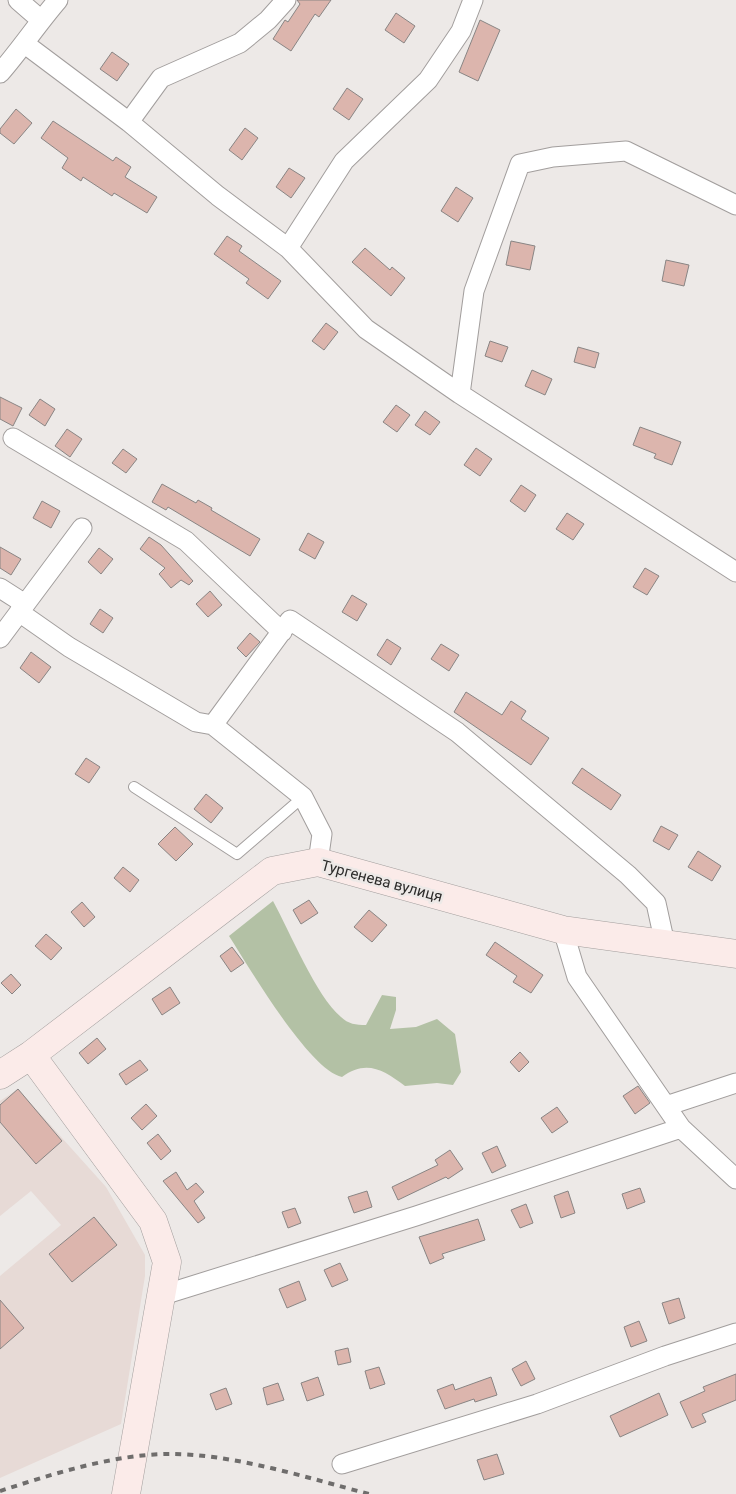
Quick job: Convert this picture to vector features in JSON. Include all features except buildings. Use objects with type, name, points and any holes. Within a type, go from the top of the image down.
[{"type":"street","points":[[18,0],[41,20]]},
{"type":"street","points":[[0,72],[25,44],[41,20],[58,0]]},
{"type":"street","points":[[129,122],[162,78],[240,43],[268,20],[286,0]]},
{"type":"street","points":[[288,248],[344,161],[428,80],[461,31],[474,0]]},
{"type":"street","points":[[25,44],[129,122],[218,196],[288,248],[366,329],[460,394],[736,572]]},
{"type":"street","points":[[460,394],[474,291],[520,164],[553,157],[626,151],[736,205]]},
{"type":"street","points":[[13,438],[186,542],[282,632]]},
{"type":"street","points":[[0,638],[82,528]]},
{"type":"street","points":[[0,588],[69,647],[196,722],[213,725],[303,797],[322,834],[318,862]]},
{"type":"street","points":[[213,725],[290,620],[457,732],[628,875],[656,903],[665,944]]},
{"type":"street","name":"Тургенева вулиця","points":[[2,1072],[31,1055],[272,871],[318,862],[563,930],[736,954]]},
{"type":"street","points":[[563,930],[577,978],[680,1128],[736,1179]]},
{"type":"street","points":[[31,1055],[153,1221],[167,1262],[163,1295],[126,1494]]},
{"type":"street","points":[[666,1106],[736,1083]]},
{"type":"street","points":[[163,1295],[416,1216],[680,1128]]},
{"type":"street","points":[[342,1464],[537,1404],[665,1356],[736,1333]]},
{"type":"lane","points":[[134,787],[237,854],[303,797]]},
{"type":"shaded area","points":[[18,1089],[106,1187],[145,1255],[145,1276],[121,1424],[0,1478],[0,1276],[61,1225],[31,1191],[0,1216],[0,1101]]},
{"type":"green space","points":[[273,901],[322,994],[346,1021],[352,1024],[366,1025],[382,995],[396,997],[396,1010],[390,1029],[416,1027],[437,1019],[455,1034],[461,1072],[453,1085],[437,1083],[405,1086],[382,1071],[367,1068],[359,1069],[342,1077],[328,1070],[313,1056],[281,1016],[229,936]]},
{"type":"railway","points":[[0,1491],[61,1472],[104,1462],[146,1455],[167,1454],[192,1455],[243,1462],[369,1494]]}]
